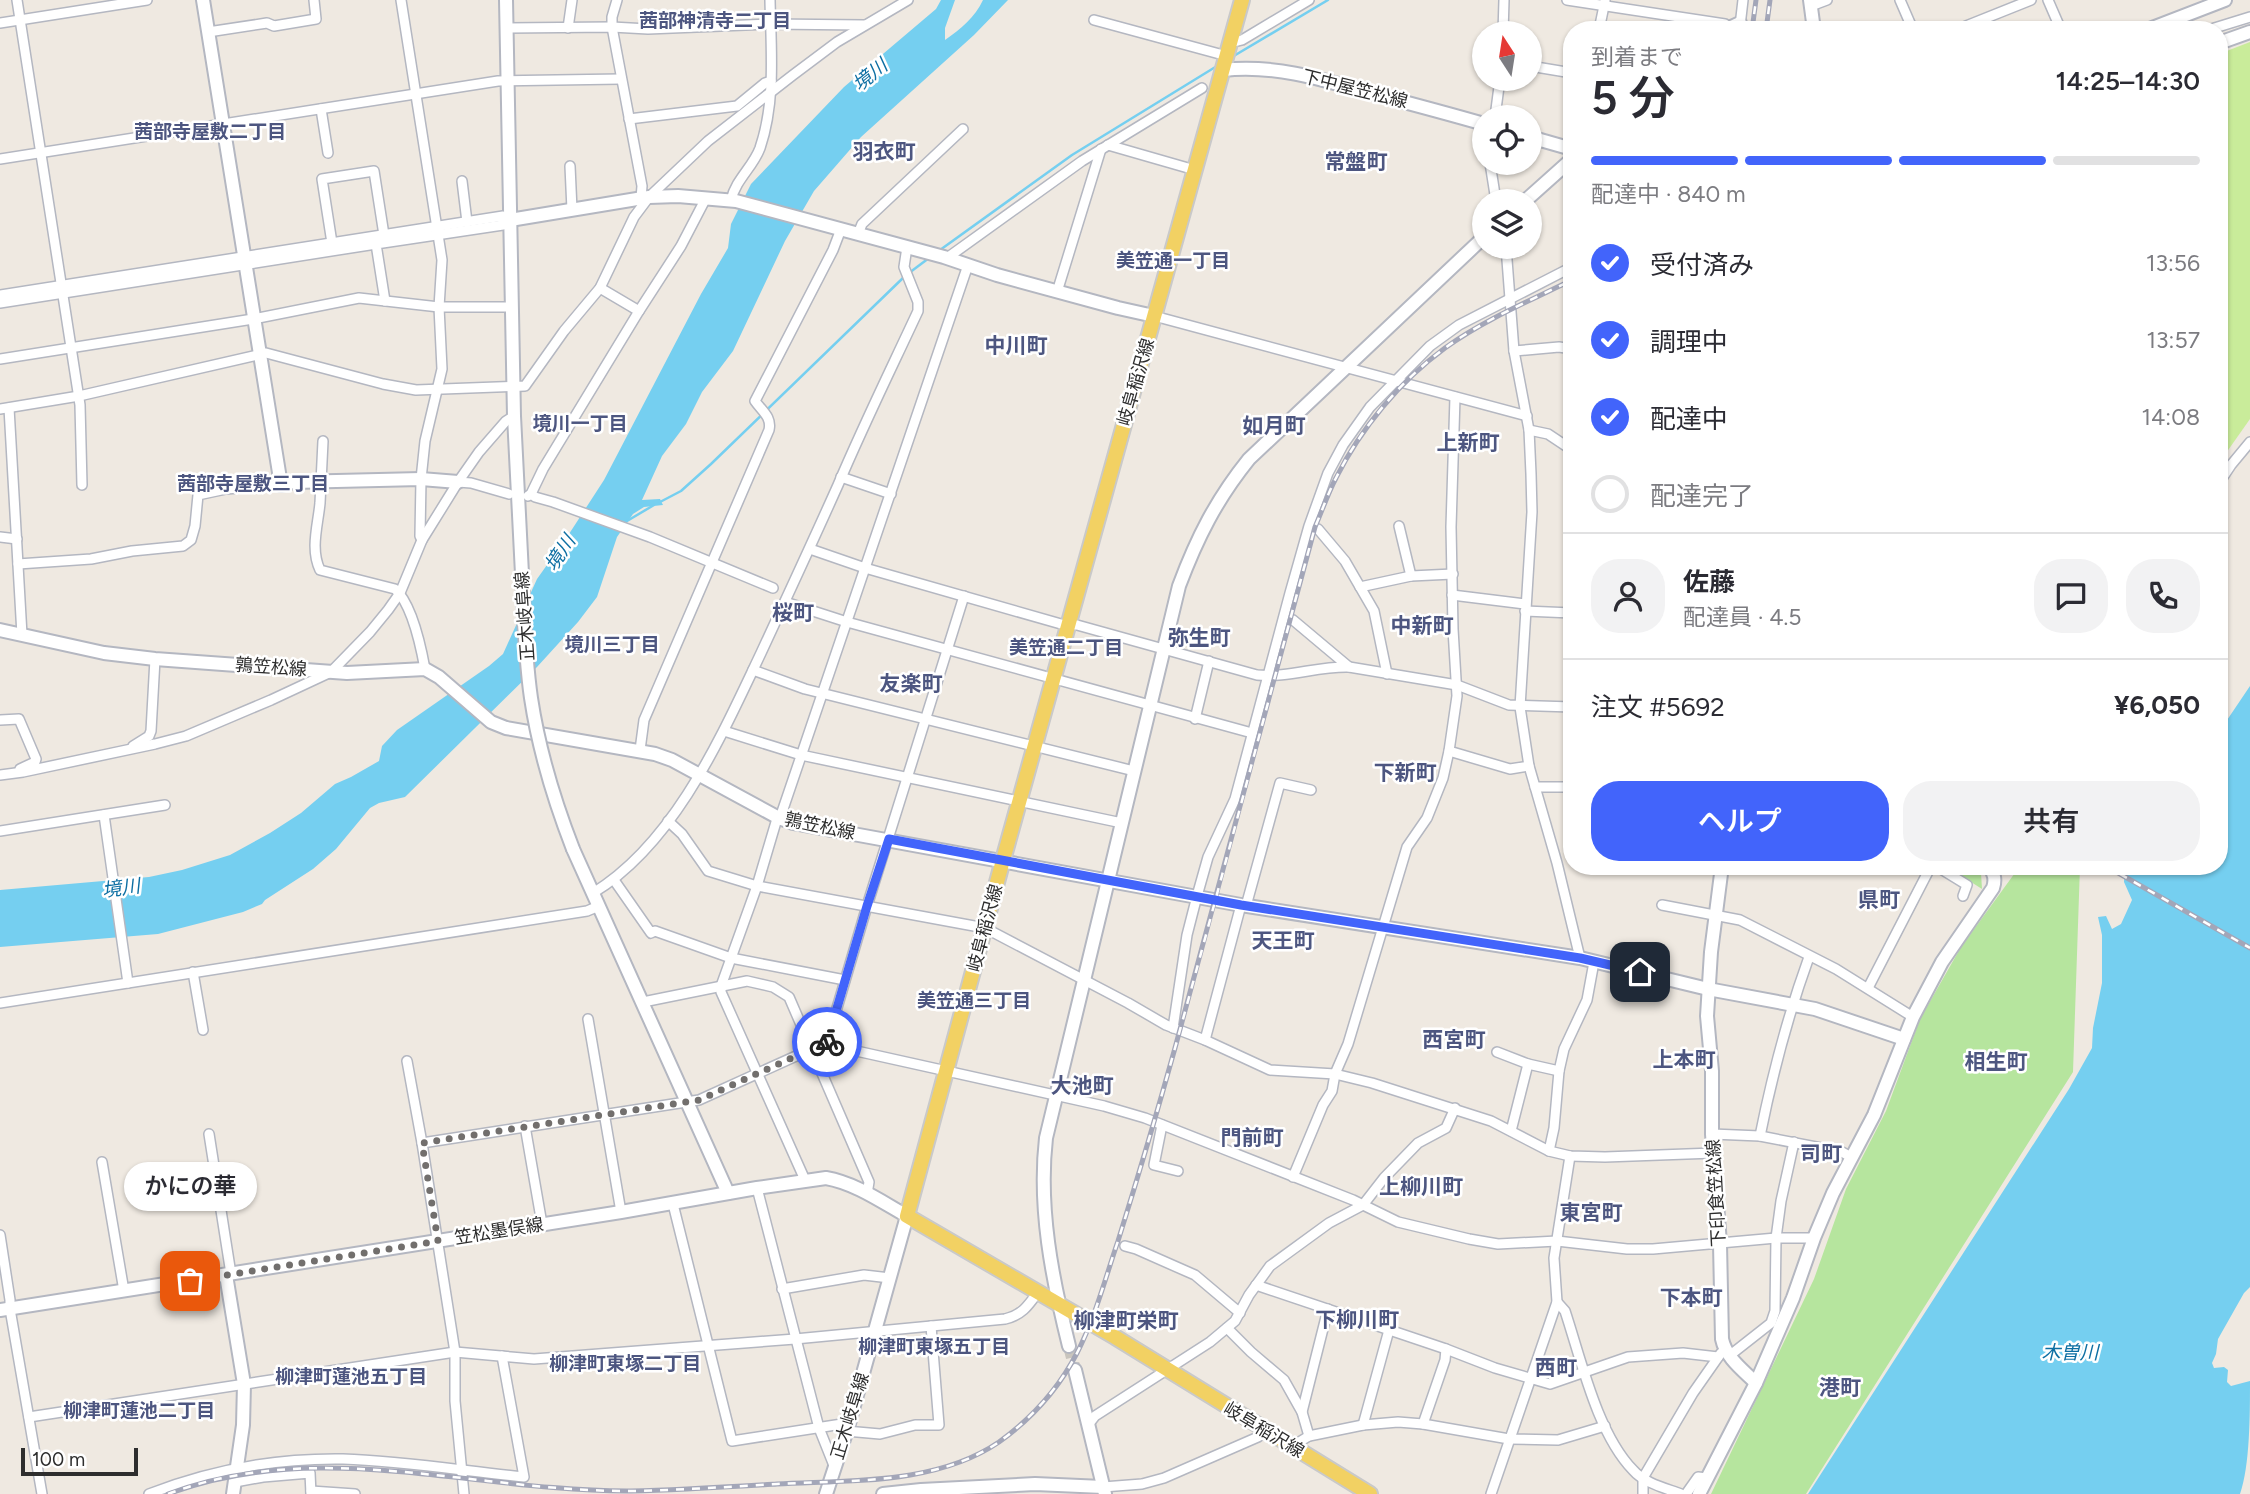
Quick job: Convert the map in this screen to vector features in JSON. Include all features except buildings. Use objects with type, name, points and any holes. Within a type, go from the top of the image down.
[{"type":"main road","points":[[203,0],[281,485],[421,479],[458,482]]},
{"type":"main road","name":"正木岐阜線","points":[[506,0],[514,416],[531,698],[540,748],[555,801],[573,849],[729,1193]]},
{"type":"main road","name":"岐阜稲沢線","points":[[1242,0],[907,1216],[1038,1292],[1370,1494]]},
{"type":"main road","points":[[2165,21],[2194,6],[2225,0]]},
{"type":"main road","points":[[1811,3],[1813,21]]},
{"type":"main road","points":[[2228,40],[2250,32]]},
{"type":"main road","name":"下中屋笠松線","points":[[1226,59],[1246,67],[1311,76],[1472,121]]},
{"type":"main road","points":[[1542,140],[1563,146]]},
{"type":"main road","points":[[1538,189],[1563,167]]},
{"type":"main road","points":[[510,220],[645,198],[734,200],[922,251],[1058,292],[1154,316]]},
{"type":"main road","points":[[1069,1346],[1045,1232],[1046,1138],[1179,586],[1195,543],[1230,482],[1272,435],[1472,249]]},
{"type":"main road","name":"鶉笠松線","points":[[0,630],[104,653],[155,659],[331,672],[370,673],[425,669],[439,677],[491,722],[506,728],[640,750],[672,760],[793,823],[1243,906],[1580,958],[1708,989],[1815,1009],[1903,1039]]},
{"type":"main road","name":"下印食笠松線","points":[[1721,875],[1707,1016],[1712,1070],[1712,1135],[1724,1354]]},
{"type":"main road","points":[[1699,1494],[1756,1383],[1793,1298],[1814,1238],[1851,1157],[1874,1115],[1913,1017],[1942,962],[1993,888],[1994,875]]},
{"type":"main road","name":"笠松墨俣線","points":[[5,1310],[826,1178],[867,1194],[907,1216]]},
{"type":"main road","name":"正木岐阜線","points":[[826,1494],[907,1216]]},
{"type":"main road","points":[[229,1275],[244,1384],[243,1425],[234,1488]]},
{"type":"main road","points":[[1724,1354],[1756,1383]]},
{"type":"main road","points":[[883,1494],[1035,1484],[1104,1490],[1075,1370]]},
{"type":"street","points":[[17,0],[79,396],[82,485]]},
{"type":"street","points":[[0,23],[146,0]]},
{"type":"street","points":[[208,33],[267,23],[274,26],[316,19],[314,0]]},
{"type":"street","points":[[401,0],[442,260],[439,307],[443,369],[425,441],[421,479],[422,540]]},
{"type":"street","points":[[568,28],[572,0]]},
{"type":"street","points":[[617,0],[612,27],[645,198]]},
{"type":"street","points":[[734,200],[742,176],[754,162],[761,145],[772,92],[770,0]]},
{"type":"street","points":[[22,635],[12,455],[5,408],[79,396],[266,353],[416,390],[524,386],[600,288],[645,198],[708,141],[836,43],[908,0]]},
{"type":"street","points":[[1094,20],[1226,59],[1242,40],[1309,0]]},
{"type":"street","points":[[1503,21],[1504,0]]},
{"type":"street","points":[[1567,0],[1604,3],[1708,21]]},
{"type":"street","points":[[1736,21],[1743,0]]},
{"type":"street","points":[[1811,3],[1827,0]]},
{"type":"street","points":[[1900,0],[1909,21]]},
{"type":"street","points":[[1978,21],[2031,0]]},
{"type":"street","points":[[2048,0],[2057,21]]},
{"type":"street","points":[[1601,21],[1604,3]]},
{"type":"street","points":[[2228,24],[2250,17]]},
{"type":"street","points":[[836,43],[846,23]]},
{"type":"street","points":[[506,28],[648,29],[770,24],[864,25]]},
{"type":"street","points":[[1542,68],[1563,72]]},
{"type":"street","points":[[0,159],[507,80],[621,79]]},
{"type":"street","points":[[629,118],[737,106],[771,81]]},
{"type":"street","points":[[945,258],[1105,147],[1202,88]]},
{"type":"street","points":[[321,109],[328,153]]},
{"type":"street","points":[[858,234],[862,224],[963,129]]},
{"type":"street","points":[[1105,147],[1195,170]]},
{"type":"street","points":[[1058,292],[1105,147]]},
{"type":"street","points":[[570,166],[572,210]]},
{"type":"street","points":[[332,243],[322,179],[374,171],[384,235]]},
{"type":"street","points":[[462,181],[467,222]]},
{"type":"street","points":[[706,198],[681,246],[639,311],[530,495],[648,537],[773,588]]},
{"type":"street","points":[[0,295],[62,289],[376,244],[438,230],[467,222],[503,216],[510,220],[503,225],[438,230],[384,235],[332,243],[244,261]]},
{"type":"street","points":[[640,750],[644,720],[769,430],[771,423],[755,401],[833,250],[841,229]]},
{"type":"street","points":[[376,244],[385,301]]},
{"type":"street","points":[[593,893],[614,880],[660,833],[724,731],[918,311],[918,302],[904,267],[906,247]]},
{"type":"street","points":[[1507,259],[1514,351],[1529,430],[1532,512],[1520,707],[1529,766],[1580,958]]},
{"type":"street","points":[[805,1181],[720,992],[720,986],[757,887],[776,822],[968,265]]},
{"type":"street","points":[[1173,1028],[1187,935],[1197,896],[1208,858],[1235,799],[1322,485],[1343,445],[1370,407],[1430,345],[1459,325],[1563,272]]},
{"type":"street","points":[[600,288],[639,311]]},
{"type":"street","points":[[0,303],[62,289]]},
{"type":"street","points":[[0,359],[359,298],[439,307],[511,307]]},
{"type":"street","points":[[1154,316],[1527,416]]},
{"type":"street","points":[[1514,351],[1563,348]]},
{"type":"street","points":[[1293,1177],[1322,1105],[1332,1091],[1335,1074],[1348,1044],[1381,927],[1407,848],[1427,818],[1443,778],[1449,751],[1457,685],[1451,527],[1455,397]]},
{"type":"street","points":[[0,775],[186,736],[331,672],[370,632],[400,593],[422,540],[458,482],[479,452],[506,421],[514,416]]},
{"type":"street","points":[[1529,430],[1548,434],[1563,444]]},
{"type":"street","points":[[323,441],[315,530],[317,564],[320,570],[395,589],[400,593],[407,605],[425,669]]},
{"type":"street","points":[[2228,470],[2250,442]]},
{"type":"street","points":[[0,457],[12,455]]},
{"type":"street","points":[[841,477],[891,494]]},
{"type":"street","points":[[458,482],[509,494]]},
{"type":"street","points":[[18,564],[91,559],[132,551],[183,546],[191,540],[198,495],[226,489],[281,485]]},
{"type":"street","points":[[1399,526],[1411,576]]},
{"type":"street","points":[[1318,529],[1345,561],[1377,620],[1387,674]]},
{"type":"street","points":[[0,537],[17,539]]},
{"type":"street","points":[[810,549],[865,568],[964,596],[1257,675],[1349,667],[1457,685],[1509,705],[1563,707]]},
{"type":"street","points":[[1360,587],[1411,576],[1453,574]]},
{"type":"street","points":[[1452,595],[1563,612]]},
{"type":"street","points":[[422,1143],[699,1100],[827,1042],[964,596]]},
{"type":"street","points":[[785,602],[846,622],[1252,733]]},
{"type":"street","points":[[1293,620],[1349,667]]},
{"type":"street","points":[[129,750],[149,736],[151,731],[155,659]]},
{"type":"street","points":[[1195,719],[1209,661]]},
{"type":"street","points":[[753,670],[822,693],[1134,771]]},
{"type":"street","points":[[0,720],[19,719],[36,759],[12,774]]},
{"type":"street","points":[[724,731],[801,755],[1122,823]]},
{"type":"street","points":[[1449,751],[1510,769],[1529,766]]},
{"type":"street","points":[[1205,1040],[1280,783],[1311,790]]},
{"type":"street","points":[[1535,786],[1563,787]]},
{"type":"street","points":[[0,831],[165,805]]},
{"type":"street","points":[[104,815],[128,982]]},
{"type":"street","points":[[668,821],[682,834],[708,871],[757,887],[985,928],[1173,1028],[1270,1070],[1335,1074],[1372,1083],[1491,1121],[1549,1152],[1570,1156],[1714,1153]]},
{"type":"street","points":[[1868,988],[1929,875]]},
{"type":"street","points":[[1950,875],[1967,885],[1963,896]]},
{"type":"street","points":[[614,880],[651,933],[654,931],[731,958],[845,979]]},
{"type":"street","points":[[1661,905],[1740,920],[1836,969],[1913,1017]]},
{"type":"street","points":[[0,1003],[587,911],[599,906]]},
{"type":"street","points":[[1760,1136],[1767,1097],[1809,957]]},
{"type":"street","points":[[1549,1152],[1563,1049],[1587,1000],[1594,962]]},
{"type":"street","points":[[192,972],[203,1030]]},
{"type":"street","points":[[643,1002],[747,981],[773,987],[789,997],[869,1182],[867,1194]]},
{"type":"street","points":[[588,1019],[621,1212]]},
{"type":"street","points":[[827,1042],[834,1046],[1104,1106],[1162,1125],[1363,1205],[1398,1222],[1469,1240],[1498,1244],[1557,1241],[1653,1250],[1776,1238],[1814,1238]]},
{"type":"street","points":[[1497,1052],[1528,1064],[1559,1071]]},
{"type":"street","points":[[407,1061],[455,1352],[455,1401],[464,1494]]},
{"type":"street","points":[[1511,1131],[1528,1064]]},
{"type":"street","points":[[1088,1425],[1095,1416],[1167,1371],[1227,1328],[1240,1313],[1270,1266],[1329,1223],[1363,1205],[1384,1178],[1418,1143],[1446,1128],[1455,1108]]},
{"type":"street","points":[[1162,1125],[1154,1165],[1178,1171]]},
{"type":"street","points":[[525,1126],[542,1224]]},
{"type":"street","points":[[209,1134],[229,1275]]},
{"type":"street","points":[[1712,1135],[1760,1136],[1842,1152],[1851,1157]]},
{"type":"street","points":[[1643,1494],[1643,1478],[1693,1393],[1724,1354],[1771,1324],[1774,1311],[1776,1238],[1794,1142]]},
{"type":"street","points":[[1493,1493],[1509,1439],[1558,1302],[1554,1258],[1570,1156]]},
{"type":"street","points":[[102,1162],[124,1291]]},
{"type":"street","points":[[757,1188],[794,1339],[819,1427],[835,1468]]},
{"type":"street","points":[[673,1204],[732,1440],[842,1424],[847,1429],[880,1434],[915,1425],[939,1425],[931,1326]]},
{"type":"street","points":[[0,1235],[10,1300],[5,1310],[29,1418],[42,1494]]},
{"type":"street","points":[[1125,1246],[1195,1275],[1240,1313]]},
{"type":"street","points":[[782,1289],[864,1275],[890,1278]]},
{"type":"street","points":[[1256,1285],[1550,1384],[1628,1357],[1683,1353],[1724,1354]]},
{"type":"street","points":[[29,1418],[455,1352],[534,1359],[794,1339],[1013,1318],[1025,1311],[1038,1292]]},
{"type":"street","points":[[1558,1302],[1565,1311],[1605,1426],[1633,1471],[1643,1478],[1683,1494],[1698,1476],[1707,1478]]},
{"type":"street","points":[[1302,1412],[1328,1310]]},
{"type":"street","points":[[1227,1328],[1284,1380],[1302,1412],[1309,1436]]},
{"type":"street","points":[[1363,1425],[1389,1330]]},
{"type":"street","points":[[1423,1424],[1445,1360],[1446,1349]]},
{"type":"street","points":[[149,1494],[237,1468],[292,1461],[343,1460],[524,1477],[502,1356]]},
{"type":"street","points":[[1291,1447],[1309,1436],[1363,1425],[1398,1422],[1509,1439],[1558,1440],[1605,1426]]},
{"type":"street","points":[[1104,1490],[1164,1478],[1258,1437],[1266,1431]]},
{"type":"street","points":[[234,1488],[263,1477],[310,1473],[311,1493],[355,1494]]},
{"type":"green space","points":[[2250,42],[2250,419],[2228,450],[2228,51]]},
{"type":"green space","points":[[1960,875],[1981,875],[1982,889]]},
{"type":"green space","points":[[2013,875],[2080,875],[2073,1072],[1806,1494],[1711,1494],[1814,1279],[1846,1189],[1886,1111],[1920,1019],[1961,947]]},
{"type":"water","name":"境川","points":[[941,0],[955,0],[945,28],[945,40],[967,22],[983,0],[1008,0],[974,35],[861,137],[814,191],[785,241],[733,351],[702,392],[686,424],[662,456],[642,500],[660,499],[663,505],[644,507],[633,514],[617,537],[597,597],[537,667],[405,797],[370,808],[336,849],[313,869],[262,904],[243,912],[158,934],[0,947],[0,890],[149,877],[230,855],[301,813],[335,784],[379,761],[382,746],[397,730],[503,654],[537,579],[604,480],[701,294],[728,248],[731,224],[751,184],[844,87],[936,9]]},
{"type":"water","name":"木曽川","points":[[2250,686],[2250,1287],[2218,1339],[2212,1363],[2214,1368],[2224,1367],[2228,1370],[2227,1382],[2231,1386],[2250,1381],[2248,1455],[2240,1494],[1808,1494],[2069,1089],[2092,1048],[2102,983],[2102,935],[2098,917],[2106,916],[2112,929],[2121,924],[2132,900],[2124,882],[2124,875],[2228,875],[2228,719]]},
{"type":"waterway","points":[[1232,57],[1328,0]]},
{"type":"waterway","points":[[940,250],[1072,155],[1217,66]]},
{"type":"waterway","points":[[909,273],[929,258]]},
{"type":"waterway","points":[[660,502],[681,491],[711,464],[904,277]]},
{"type":"waterway","points":[[627,521],[654,505]]},
{"type":"tunnel","points":[[1069,1346],[1075,1370]]},
{"type":"railway","points":[[1753,21],[1756,0]]},
{"type":"railway","points":[[1767,21],[1770,0]]},
{"type":"railway","points":[[168,1494],[225,1478],[282,1470],[340,1468],[573,1489],[631,1491],[892,1478],[948,1466],[974,1456],[999,1442],[1022,1423],[1043,1402],[1070,1366],[1099,1298],[1168,1072],[1315,527],[1333,484],[1357,441],[1383,407],[1428,361],[1475,329],[1563,284]]},
{"type":"railway","points":[[2122,875],[2250,948]]},
{"type":"way so far","points":[[190,1281],[438,1241],[422,1143],[699,1100],[827,1042]]},
{"type":"place","name":"かにの華","points":[[190,1281]]},
{"type":"district","name":"茜部神清寺二丁目","points":[[715,20]]},
{"type":"district","name":"茜部寺屋敷二丁目","points":[[210,131]]},
{"type":"district","name":"羽衣町","points":[[884,151]]},
{"type":"district","name":"常盤町","points":[[1356,161]]},
{"type":"district","name":"美笠通一丁目","points":[[1173,260]]},
{"type":"district","name":"中川町","points":[[1016,345]]},
{"type":"district","name":"境川一丁目","points":[[580,423]]},
{"type":"district","name":"如月町","points":[[1274,425]]},
{"type":"district","name":"上新町","points":[[1468,442]]},
{"type":"district","name":"茜部寺屋敷三丁目","points":[[253,483]]},
{"type":"district","name":"桜町","points":[[793,612]]},
{"type":"district","name":"中新町","points":[[1422,625]]},
{"type":"district","name":"弥生町","points":[[1199,637]]},
{"type":"district","name":"境川三丁目","points":[[612,644]]},
{"type":"district","name":"美笠通二丁目","points":[[1066,647]]},
{"type":"district","name":"友楽町","points":[[911,683]]},
{"type":"district","name":"下新町","points":[[1405,772]]},
{"type":"district","name":"県町","points":[[1879,899]]},
{"type":"district","name":"天王町","points":[[1283,940]]},
{"type":"district","name":"美笠通三丁目","points":[[974,1000]]},
{"type":"district","name":"西宮町","points":[[1454,1039]]},
{"type":"district","name":"上本町","points":[[1684,1059]]},
{"type":"district","name":"相生町","points":[[1996,1061]]},
{"type":"district","name":"大池町","points":[[1082,1085]]},
{"type":"district","name":"門前町","points":[[1252,1137]]},
{"type":"district","name":"司町","points":[[1821,1153]]},
{"type":"district","name":"上柳川町","points":[[1421,1186]]},
{"type":"district","name":"東宮町","points":[[1591,1212]]},
{"type":"district","name":"下本町","points":[[1691,1297]]},
{"type":"district","name":"下柳川町","points":[[1357,1319]]},
{"type":"district","name":"柳津町栄町","points":[[1126,1320]]},
{"type":"district","name":"柳津町東塚五丁目","points":[[934,1346]]},
{"type":"district","name":"柳津町東塚二丁目","points":[[625,1363]]},
{"type":"district","name":"西町","points":[[1556,1367]]},
{"type":"district","name":"柳津町蓮池五丁目","points":[[351,1376]]},
{"type":"district","name":"港町","points":[[1840,1387]]},
{"type":"district","name":"柳津町蓮池二丁目","points":[[139,1410]]},
{"type":"route","points":[[827,1042],[889,839],[1241,905],[1580,958],[1640,972]]}]
